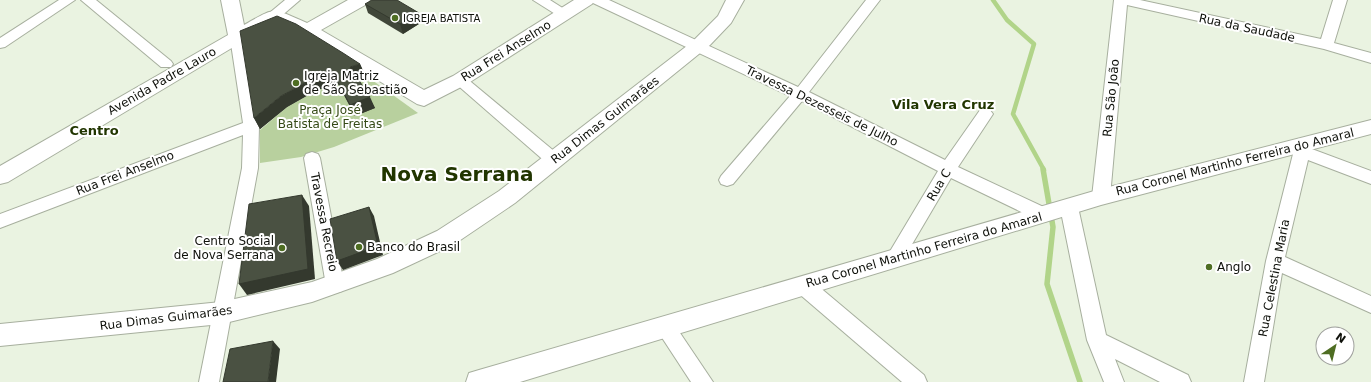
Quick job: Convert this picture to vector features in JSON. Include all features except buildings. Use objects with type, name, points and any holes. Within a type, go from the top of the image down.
[{"type":"main road","points":[[230,0],[236,32]]},
{"type":"main road","points":[[268,19],[308,30],[361,0]]},
{"type":"main road","name":"Rua Frei Anselmo","points":[[308,30],[424,100],[460,80],[586,0]]},
{"type":"main road","points":[[718,0],[733,6]]},
{"type":"main road","name":"Rua Dimas Guimarães","points":[[0,335],[53,332],[221,314],[335,285],[385,266],[445,238],[507,197],[698,46],[718,28],[733,6]]},
{"type":"main road","name":"Avenida Padre Lauro","points":[[0,162],[166,64],[268,19]]},
{"type":"main road","name":"Avenida Padre Lauro","points":[[0,176],[236,32]]},
{"type":"main road","name":"Rua Coronel Martinho Ferreira do Amaral","points":[[479,382],[511,377],[665,326],[1101,197],[1298,149],[1371,127]]},
{"type":"street","points":[[0,44],[68,0]]},
{"type":"street","points":[[88,0],[166,64]]},
{"type":"street","points":[[268,19],[293,0]]},
{"type":"street","points":[[540,0],[565,14]]},
{"type":"street","name":"Travessa Dezesseis de Julho","points":[[598,0],[800,94],[948,169],[1044,215]]},
{"type":"street","points":[[727,180],[800,94],[873,0]]},
{"type":"street","name":"Rua da Saudade","points":[[1121,0],[1326,45],[1371,58]]},
{"type":"street","name":"Rua São João","points":[[1101,197],[1121,0]]},
{"type":"street","points":[[1326,45],[1340,0]]},
{"type":"street","points":[[209,382],[250,168],[251,126],[236,32]]},
{"type":"street","points":[[460,80],[554,160]]},
{"type":"street","name":"Rua C","points":[[895,258],[948,169],[985,114]]},
{"type":"street","name":"Rua Frei Anselmo","points":[[0,221],[251,126]]},
{"type":"street","points":[[1298,149],[1371,178]]},
{"type":"street","name":"Rua Celestina Maria","points":[[1254,382],[1275,261],[1298,149]]},
{"type":"street","name":"Travessa Recreio","points":[[312,158],[335,285]]},
{"type":"street","points":[[1069,207],[1097,340],[1114,382]]},
{"type":"street","points":[[1275,261],[1371,304]]},
{"type":"street","points":[[804,286],[917,382]]},
{"type":"street","points":[[665,326],[702,382]]},
{"type":"street","points":[[1097,340],[1180,382]]},
{"type":"green space","name":"Praça José Batista de Freitas","points":[[365,75],[418,113],[334,147],[301,157],[260,163],[260,130],[287,107],[317,90]]},
{"type":"waterway","points":[[993,0],[1007,20],[1034,44],[1013,114],[1044,170]]},
{"type":"waterway","points":[[1043,169],[1053,227],[1047,284],[1080,382]]},
{"type":"place","name":"IGREJA BATISTA","points":[[395,18]]},
{"type":"place","name":"Igreja Matriz de São Sebastião","points":[[296,83]]},
{"type":"place","name":"Banco do Brasil","points":[[359,247]]},
{"type":"place","name":"Centro Social de Nova Serrana","points":[[282,248]]},
{"type":"place","name":"Anglo","points":[[1209,267]]},
{"type":"district","name":"Vila Vera Cruz","points":[[943,104]]},
{"type":"district","name":"Centro","points":[[94,130]]},
{"type":"district","name":"Nova Serrana","points":[[457,174]]}]
